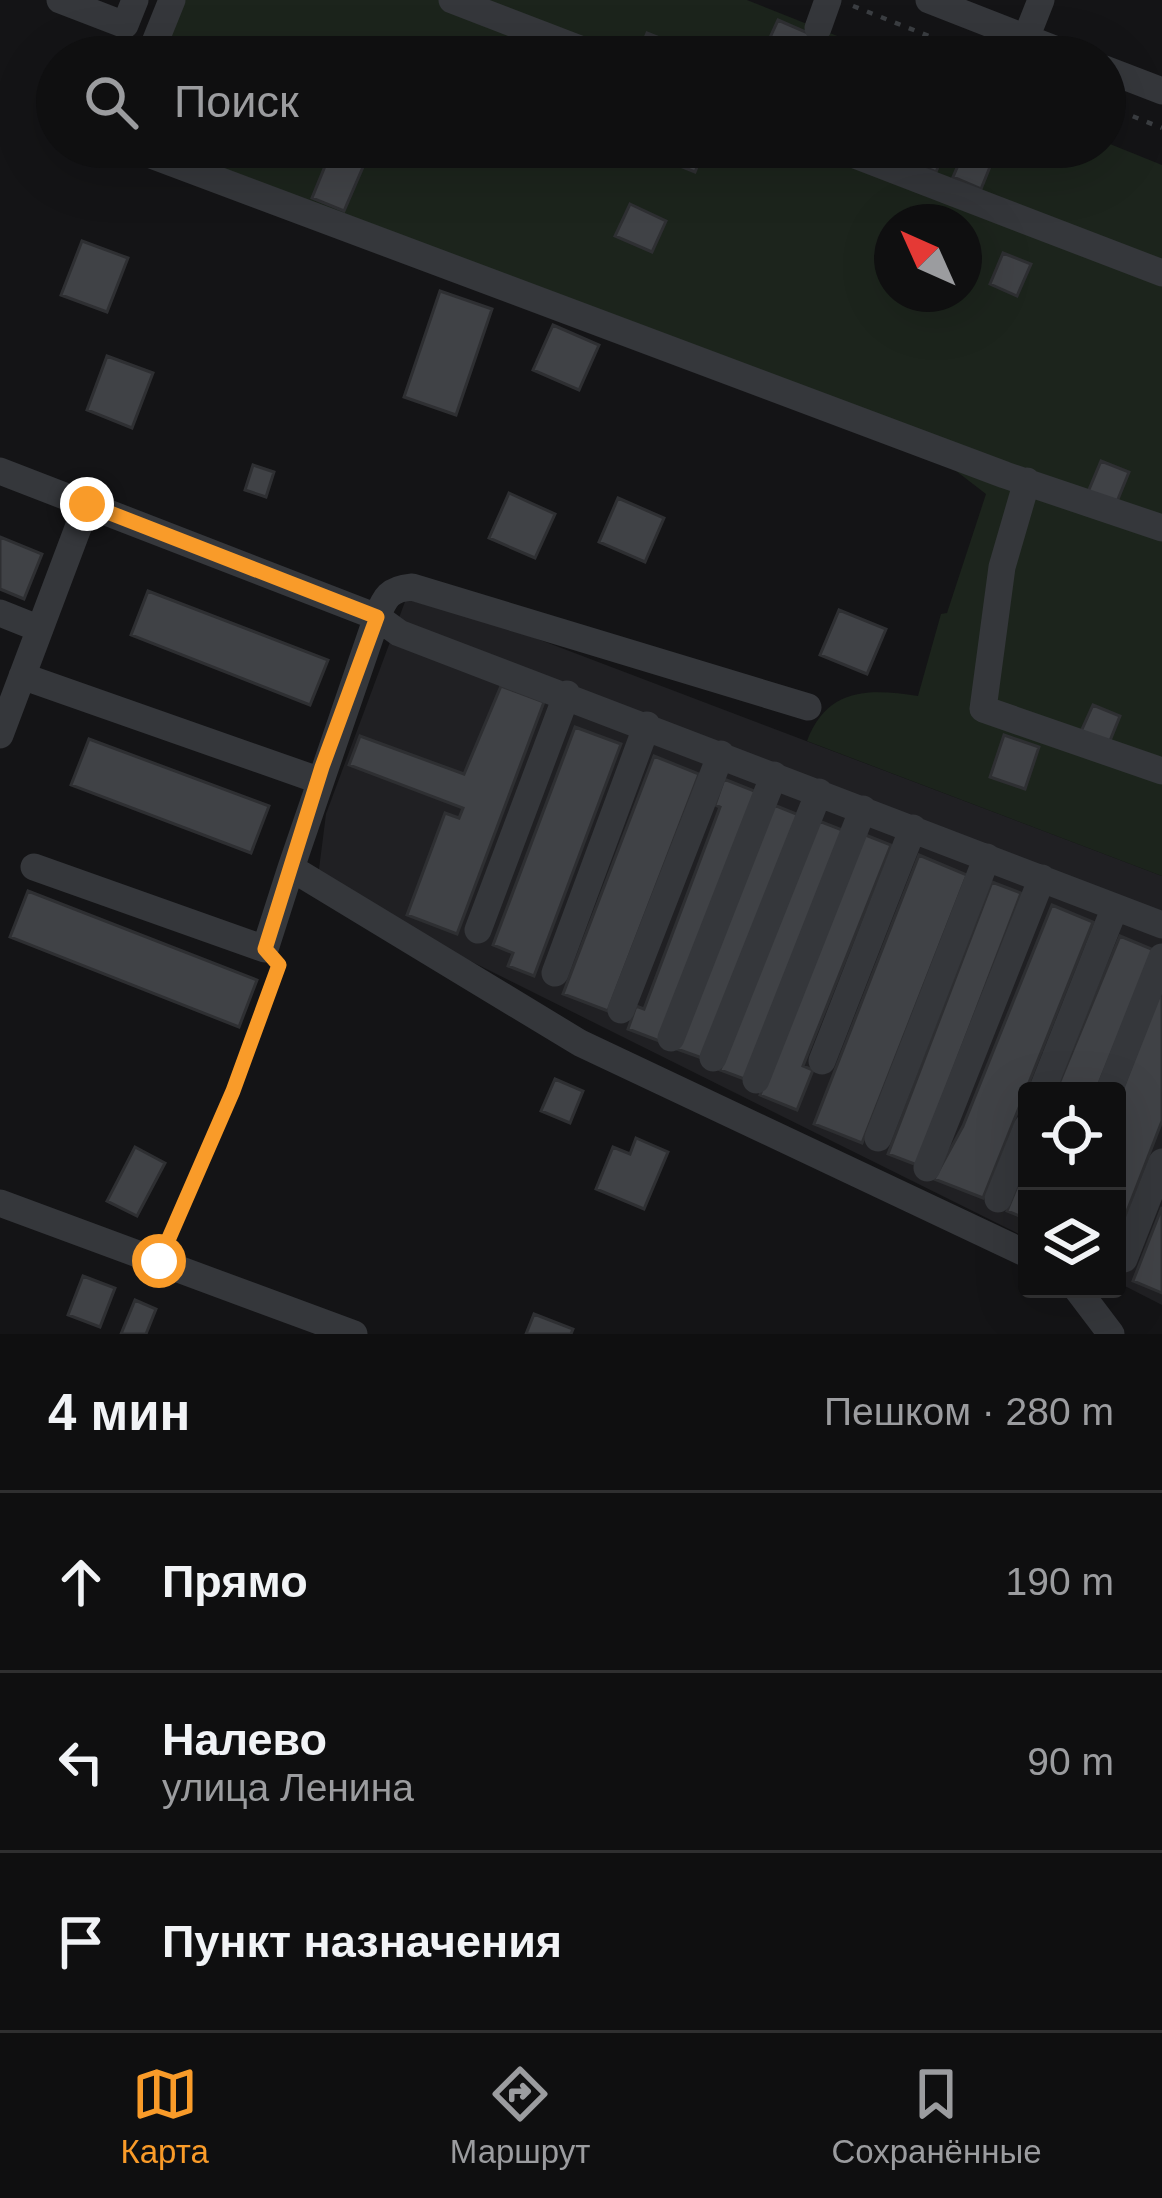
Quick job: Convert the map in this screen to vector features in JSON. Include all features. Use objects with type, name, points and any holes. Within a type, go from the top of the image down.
[{"type":"street","points":[[61,0],[125,25],[136,0]]},
{"type":"street","points":[[157,36],[172,0]]},
{"type":"street","points":[[452,0],[546,36]]},
{"type":"street","points":[[818,28],[832,0]]},
{"type":"street","points":[[929,0],[1021,36]]},
{"type":"street","points":[[1027,36],[1041,0]]},
{"type":"street","points":[[1126,77],[1162,91]]},
{"type":"street","points":[[186,168],[1162,528]]},
{"type":"street","points":[[888,168],[1162,273]]},
{"type":"street","points":[[0,471],[377,617],[400,633],[1162,925]]},
{"type":"street","points":[[1027,481],[1002,567],[983,710],[1162,770]]},
{"type":"street","points":[[2,720],[87,504]]},
{"type":"street","points":[[34,867],[265,949],[318,780],[377,617],[386,595],[412,587],[808,707]]},
{"type":"street","points":[[0,614],[40,629]]},
{"type":"street","points":[[22,676],[318,780]]},
{"type":"street","points":[[478,930],[567,694]]},
{"type":"street","points":[[555,973],[646,725]]},
{"type":"street","points":[[621,1010],[721,754]]},
{"type":"street","points":[[671,1038],[774,775]]},
{"type":"street","points":[[713,1058],[819,792]]},
{"type":"street","points":[[757,1080],[863,809]]},
{"type":"street","points":[[822,1060],[913,828]]},
{"type":"street","points":[[878,1138],[987,857]]},
{"type":"street","points":[[291,868],[580,1043],[1018,1251]]},
{"type":"street","points":[[927,1168],[1042,878]]},
{"type":"street","points":[[1046,1082],[1115,907]]},
{"type":"street","points":[[1112,1082],[1162,957]]},
{"type":"street","points":[[998,1199],[1018,1149]]},
{"type":"street","points":[[1126,1254],[1162,1162]]},
{"type":"street","points":[[0,1203],[355,1334]]},
{"type":"street","points":[[1084,1298],[1112,1334]]},
{"type":"path","points":[[832,0],[927,36]]},
{"type":"path","points":[[1126,113],[1162,128]]},
{"type":"path","points":[[159,1261],[233,1091],[279,965],[265,949]]},
{"type":"shaded area","points":[[164,0],[747,0],[837,36],[149,36]]},
{"type":"shaded area","points":[[1126,150],[1162,165],[1162,876],[807,741],[827,710],[853,695],[918,696],[941,614],[947,613],[986,494],[947,464],[155,168],[1126,168]]},
{"type":"shaded area","points":[[406,599],[514,630],[1162,876],[1162,1305],[1126,1287],[1126,1082],[1018,1082],[1018,1234],[422,937],[318,877],[326,814]]},
{"type":"building","points":[[778,20],[815,36],[771,36]]},
{"type":"building","points":[[324,168],[363,168],[344,211],[312,198]]},
{"type":"building","points":[[957,168],[990,168],[981,189],[953,177]]},
{"type":"building","points":[[630,204],[666,221],[652,252],[615,236]]},
{"type":"building","points":[[82,241],[128,258],[107,312],[61,295]]},
{"type":"building","points":[[1003,253],[1031,264],[1017,296],[990,284]]},
{"type":"building","points":[[440,291],[492,309],[456,415],[404,397]]},
{"type":"building","points":[[553,325],[599,345],[579,390],[533,370]]},
{"type":"building","points":[[107,356],[153,373],[132,428],[87,410]]},
{"type":"building","points":[[1101,461],[1129,472],[1116,504],[1088,492]]},
{"type":"building","points":[[253,465],[274,472],[266,497],[245,490]]},
{"type":"building","points":[[509,493],[555,514],[535,558],[489,538]]},
{"type":"building","points":[[618,498],[664,518],[645,562],[599,542]]},
{"type":"building","points":[[0,537],[42,554],[24,599],[0,589]]},
{"type":"building","points":[[148,591],[328,660],[310,705],[131,635]]},
{"type":"building","points":[[839,610],[886,629],[867,674],[820,655]]},
{"type":"building","points":[[501,686],[544,702],[457,934],[407,915],[445,813],[459,818],[463,808],[349,765],[360,736],[464,774]]},
{"type":"building","points":[[1093,705],[1120,716],[1107,748],[1079,736]]},
{"type":"building","points":[[575,727],[621,744],[534,976],[508,966],[513,953],[493,945]]},
{"type":"building","points":[[1004,735],[1039,747],[1025,789],[990,777]]},
{"type":"building","points":[[89,739],[269,806],[251,853],[71,785]]},
{"type":"building","points":[[654,756],[699,774],[608,1011],[563,994]]},
{"type":"building","points":[[724,779],[757,792],[662,1042],[628,1029],[636,1006],[644,1009],[720,807],[715,805]]},
{"type":"building","points":[[774,805],[799,815],[702,1058],[677,1049]]},
{"type":"building","points":[[819,821],[845,831],[747,1080],[720,1070]]},
{"type":"building","points":[[863,834],[891,845],[803,1066],[813,1070],[797,1110],[760,1095]]},
{"type":"building","points":[[919,855],[967,875],[862,1143],[814,1124]]},
{"type":"building","points":[[992,882],[1021,893],[917,1165],[888,1154]]},
{"type":"building","points":[[28,891],[257,980],[239,1027],[10,937]]},
{"type":"building","points":[[1052,905],[1093,922],[1029,1082],[1018,1082],[1018,1110],[983,1198],[934,1179],[963,1126]]},
{"type":"building","points":[[1120,936],[1154,950],[1100,1082],[1060,1082]]},
{"type":"building","points":[[1162,986],[1162,1121],[1126,1214],[1126,1082]]},
{"type":"building","points":[[555,1079],[583,1091],[570,1123],[541,1111]]},
{"type":"building","points":[[636,1138],[668,1152],[644,1209],[596,1189],[613,1147],[630,1154]]},
{"type":"building","points":[[135,1147],[165,1163],[137,1216],[107,1201]]},
{"type":"building","points":[[1018,1184],[1018,1215],[1007,1211]]},
{"type":"building","points":[[1162,1207],[1162,1293],[1133,1281]]},
{"type":"building","points":[[83,1276],[115,1288],[100,1327],[68,1315]]},
{"type":"building","points":[[135,1300],[156,1309],[146,1334],[121,1334]]},
{"type":"building","points":[[534,1314],[573,1329],[571,1334],[526,1334]]},
{"type":"route","points":[[87,504],[377,617],[322,767],[265,949],[279,965],[233,1091],[159,1261]]}]
